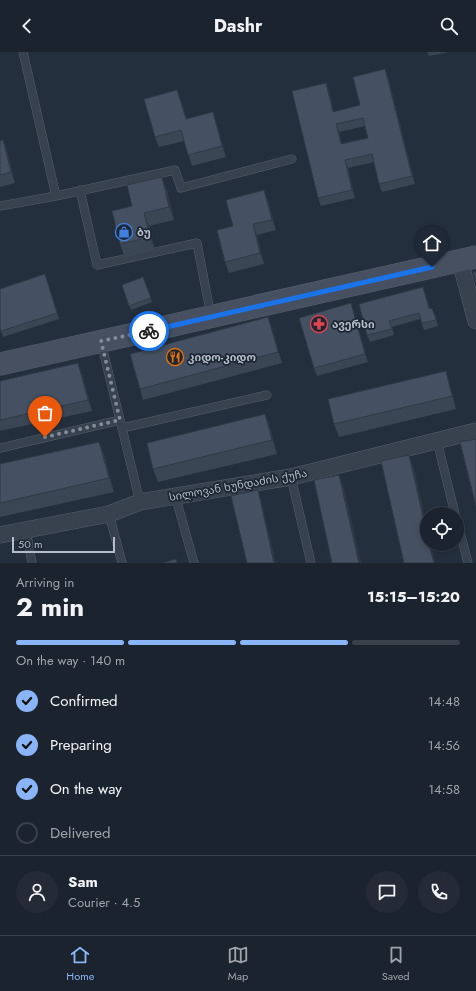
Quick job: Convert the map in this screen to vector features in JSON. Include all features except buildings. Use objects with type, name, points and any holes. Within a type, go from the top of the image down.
[{"type":"main road","points":[[1,360],[101,341],[212,317],[468,259]]},
{"type":"street","points":[[468,259],[476,321]]},
{"type":"street","name":"სილოვან ხუნდაძის ქუჩა","points":[[0,535],[108,514],[140,502],[176,495],[291,478],[476,431]]},
{"type":"lane","points":[[23,52],[56,196]]},
{"type":"lane","points":[[0,206],[56,196],[175,170],[181,188],[292,159]]},
{"type":"lane","points":[[80,190],[97,265],[197,243],[212,317]]},
{"type":"lane","points":[[101,341],[140,502]]},
{"type":"lane","points":[[122,428],[267,394]]},
{"type":"lane","points":[[0,448],[120,420]]},
{"type":"lane","points":[[437,441],[454,507]]},
{"type":"lane","points":[[291,478],[311,563]]},
{"type":"lane","points":[[176,495],[194,563]]},
{"type":"lane","points":[[108,514],[122,563]]},
{"type":"lane","points":[[26,530],[32,563]]},
{"type":"lane","points":[[464,547],[468,563]]},
{"type":"way so far","points":[[45,437],[120,420],[101,341],[149,331]]},
{"type":"place","name":"ბუ","points":[[124,232]]},
{"type":"place","name":"ავერსი","points":[[319,324]]},
{"type":"place","name":"კიდო-კიდო","points":[[175,357]]},
{"type":"route","points":[[149,331],[432,267]]}]
